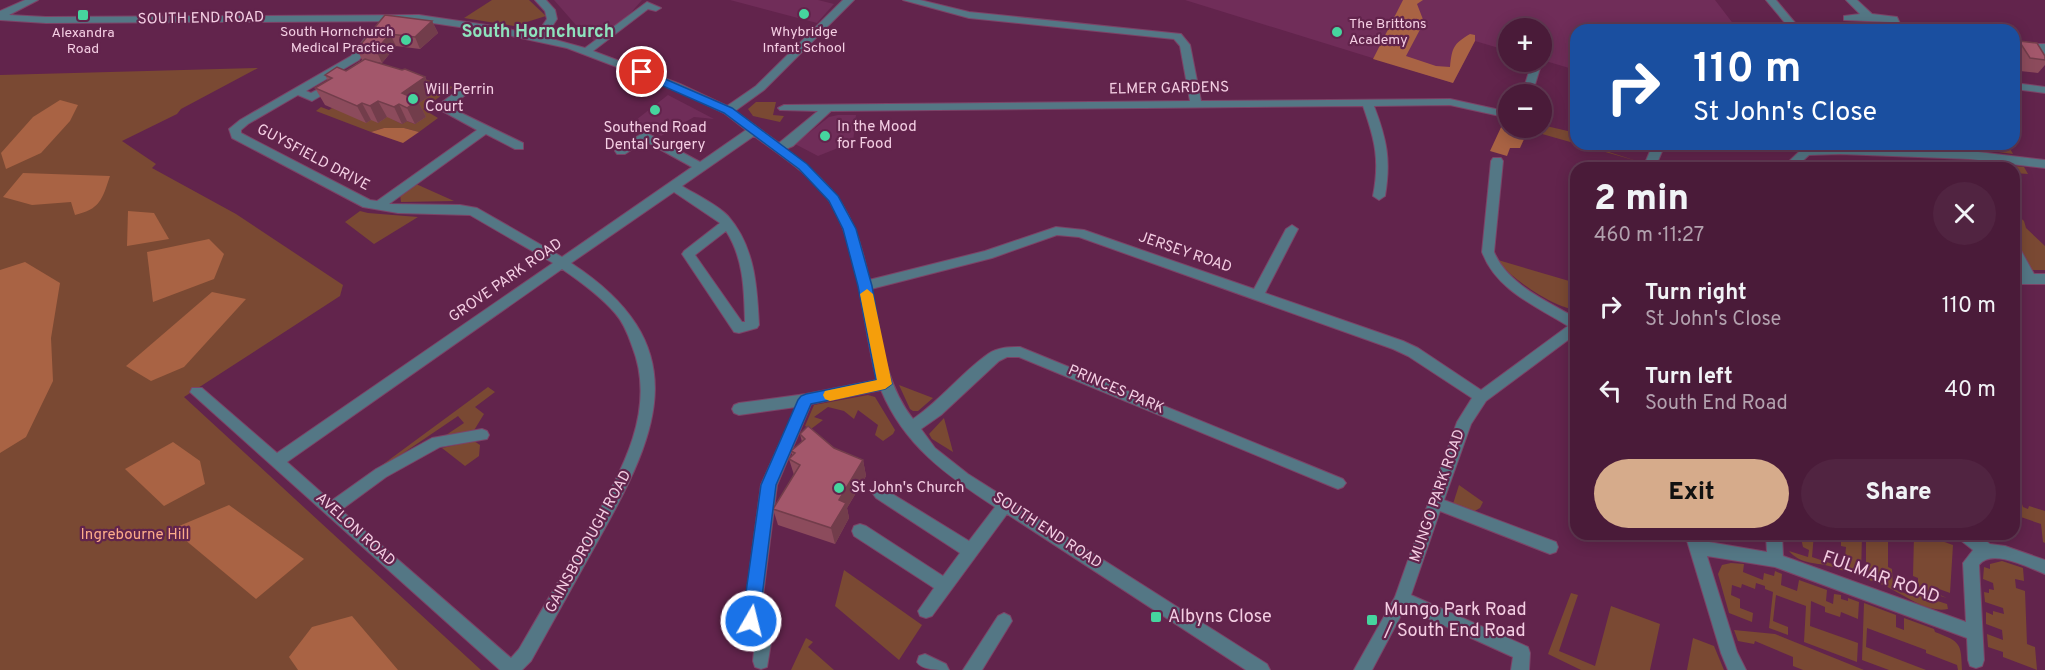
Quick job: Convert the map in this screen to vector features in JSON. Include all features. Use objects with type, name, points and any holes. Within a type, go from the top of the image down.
[{"type":"street","points":[[0,16],[33,0]]},
{"type":"street","points":[[539,38],[552,24],[554,18],[552,11],[540,0]]},
{"type":"street","points":[[728,111],[760,88],[849,0]]},
{"type":"street","points":[[908,0],[969,15],[1177,36],[1185,45],[1196,104]]},
{"type":"street","points":[[1771,0],[1791,24]]},
{"type":"street","points":[[1851,0],[1869,17]]},
{"type":"street","points":[[587,51],[648,5],[656,8]]},
{"type":"street","name":"SOUTH END ROAD","points":[[0,16],[111,20],[388,16],[430,20],[539,38],[587,51],[676,86],[728,111],[809,172],[834,199],[849,229],[865,286],[877,356],[885,384],[895,407],[930,452],[963,478],[1261,670]]},
{"type":"street","name":"GUYSFIELD DRIVE","points":[[388,16],[354,58],[243,122],[235,129],[236,135],[367,204],[378,207],[473,211],[561,262]]},
{"type":"street","points":[[1848,18],[1893,19],[1895,24]]},
{"type":"street","points":[[2045,47],[2036,47],[2045,60]]},
{"type":"street","points":[[298,91],[317,100],[347,76]]},
{"type":"street","points":[[2020,87],[2045,90]]},
{"type":"street","points":[[467,89],[441,107],[519,146]]},
{"type":"street","name":"ELMER GARDENS","points":[[784,108],[1450,102],[1498,113]]},
{"type":"street","points":[[1368,103],[1382,141],[1385,168],[1379,196]]},
{"type":"street","points":[[779,148],[789,143],[828,108]]},
{"type":"street","points":[[378,207],[391,195],[484,130]]},
{"type":"street","name":"GROVE PARK ROAD","points":[[277,460],[754,130]]},
{"type":"street","points":[[621,151],[645,136],[699,166]]},
{"type":"street","points":[[1795,162],[1806,152],[1840,150]]},
{"type":"street","points":[[1944,150],[2045,164]]},
{"type":"street","points":[[1497,161],[1488,252],[1492,265],[1503,278],[1570,321]]},
{"type":"street","points":[[672,185],[723,218],[727,224],[743,250],[751,299],[752,325],[739,328],[688,254],[727,224]]},
{"type":"street","points":[[1257,295],[1292,229]]},
{"type":"street","name":"JERSEY ROAD","points":[[865,286],[988,255],[1056,231],[1067,230],[1257,295],[1413,352],[1481,397]]},
{"type":"street","points":[[2020,256],[2038,280]]},
{"type":"street","name":"GAINSBOROUGH ROAD","points":[[511,670],[525,655],[631,466],[646,422],[650,381],[641,346],[622,312],[601,290],[561,262]]},
{"type":"street","points":[[2020,279],[2038,280]]},
{"type":"street","name":"MUNGO PARK ROAD","points":[[1363,670],[1402,599],[1464,422],[1481,397],[1570,330]]},
{"type":"street","name":"PRINCES PARK","points":[[910,429],[936,411],[994,357],[1006,352],[1020,352],[1338,483]]},
{"type":"street","points":[[739,410],[806,400],[885,384]]},
{"type":"street","name":"AVELON ROAD","points":[[197,392],[277,460],[511,670]]},
{"type":"street","points":[[761,661],[764,637],[751,621],[769,485],[806,400]]},
{"type":"street","points":[[331,509],[381,473],[437,442],[482,435]]},
{"type":"street","points":[[881,494],[971,551]]},
{"type":"street","points":[[1436,503],[1551,547]]},
{"type":"street","points":[[926,611],[1006,504]]},
{"type":"street","points":[[860,531],[945,586]]},
{"type":"street","points":[[1695,540],[1729,653],[1737,670]]},
{"type":"street","name":"FULMAR ROAD","points":[[1695,540],[1775,560],[1974,633]]},
{"type":"street","points":[[1774,540],[1775,560]]},
{"type":"street","points":[[1972,540],[1986,551]]},
{"type":"street","points":[[1976,660],[1971,563],[1978,553],[1986,551],[2006,554],[2045,567]]},
{"type":"street","points":[[1402,599],[1522,653],[1520,670]]},
{"type":"street","points":[[972,670],[1004,621]]},
{"type":"shaded area","points":[[554,0],[642,0],[628,16],[595,41],[583,33]]},
{"type":"shaded area","name":"Whybridge Infant School","points":[[730,0],[818,0],[834,4],[817,23]]},
{"type":"shaded area","points":[[1185,0],[1715,0],[1733,24],[1570,24],[1570,68],[1552,63],[1552,18],[1498,18],[1498,48],[1475,41],[1453,83]]},
{"type":"shaded area","points":[[1403,0],[1423,0],[1417,4],[1424,22],[1406,56],[1436,66],[1450,67],[1457,44],[1470,34],[1475,35],[1475,41],[1453,83],[1373,59]]},
{"type":"shaded area","points":[[668,95],[714,119],[694,117],[661,136],[645,126],[635,132],[627,127]]},
{"type":"shaded area","points":[[60,100],[78,105],[70,121],[41,153],[6,169],[1,153],[33,117]]},
{"type":"shaded area","points":[[856,115],[853,142],[818,156],[795,144],[829,117]]},
{"type":"shaded area","points":[[384,128],[404,128],[419,132],[403,143],[371,132]]},
{"type":"shaded area","points":[[1498,134],[1498,138],[1524,138],[1520,148],[1510,148],[1507,156],[1490,151]]},
{"type":"shaded area","points":[[23,173],[110,176],[99,202],[90,210],[75,215],[71,202],[32,205],[3,197]]},
{"type":"shaded area","points":[[128,211],[154,213],[169,239],[127,246]]},
{"type":"shaded area","points":[[209,239],[224,254],[214,279],[153,302],[147,252]]},
{"type":"shaded area","points":[[25,262],[60,283],[51,338],[53,381],[26,437],[0,453],[0,270]]},
{"type":"shaded area","points":[[212,292],[246,299],[184,367],[151,381],[126,366]]},
{"type":"shaded area","points":[[173,442],[200,461],[205,484],[164,506],[125,469]]},
{"type":"shaded area","points":[[229,505],[304,559],[256,599],[172,529]]},
{"type":"shaded area","points":[[352,616],[398,670],[298,670],[289,657],[312,627]]},
{"type":"green space","points":[[492,0],[529,0],[546,16],[514,26],[464,18]]},
{"type":"green space","name":"Ingrebourne Hill","points":[[258,68],[181,109],[177,114],[122,141],[156,164],[152,168],[236,214],[343,285],[340,296],[184,397],[481,670],[0,670],[0,75]]},
{"type":"green space","points":[[412,76],[453,87],[423,109],[438,118],[419,132],[404,128],[384,128],[371,132],[316,111],[321,107],[329,110],[332,108],[371,119],[391,115],[394,120],[402,124],[407,121],[415,124],[425,116],[403,107]]},
{"type":"green space","points":[[756,102],[776,102],[773,115],[784,116],[780,122],[753,116],[748,109]]},
{"type":"green space","points":[[1552,127],[1570,132],[1570,142],[1552,137]]},
{"type":"green space","points":[[1598,150],[1603,150],[1637,161]]},
{"type":"green space","points":[[1984,150],[2011,150],[2013,154]]},
{"type":"green space","points":[[2020,167],[2024,167],[2028,174],[2020,173]]},
{"type":"green space","points":[[416,184],[454,201],[401,202],[400,194]]},
{"type":"green space","points":[[360,211],[418,217],[374,244],[345,222]]},
{"type":"green space","points":[[2020,217],[2026,228],[2045,246],[2045,270],[2020,270]]},
{"type":"green space","points":[[1498,260],[1570,281],[1570,308],[1546,299],[1503,267]]},
{"type":"green space","points":[[899,385],[933,398],[918,411],[913,411]]},
{"type":"green space","points":[[488,387],[495,392],[475,407],[484,414],[473,432],[443,437],[464,423],[458,416],[340,496]]},
{"type":"green space","points":[[868,395],[875,397],[895,430],[883,441],[875,435],[878,425],[858,410],[854,419],[844,411],[828,407],[814,417],[823,420],[811,429],[805,426],[814,405]]},
{"type":"green space","points":[[944,418],[953,452],[932,439],[929,434]]},
{"type":"green space","points":[[474,441],[480,445],[479,456],[465,466],[442,448]]},
{"type":"green space","points":[[1459,485],[1483,502],[1480,508],[1473,512],[1453,504]]},
{"type":"green space","points":[[2020,503],[2028,509],[2029,506],[2045,511],[2045,543],[2041,524],[2020,517]]},
{"type":"green space","points":[[1801,540],[1813,540],[1812,557],[1844,568],[1846,547],[1841,546],[1841,540],[1862,540],[1861,577],[1833,567],[1804,561],[1789,551],[1808,557],[1809,550],[1803,547]]},
{"type":"green space","points":[[1866,540],[1888,540],[1888,567],[1892,569],[1893,589],[1918,598],[1918,578],[1913,576],[1914,540],[1939,540],[1953,545],[1950,593],[1931,586],[1931,591],[1947,598],[1928,592],[1928,598],[1947,604],[1948,609],[1926,607],[1866,579]]},
{"type":"green space","points":[[2002,561],[2023,568],[2024,581],[2015,579],[2016,588],[2025,591],[2027,644],[2035,647],[2037,670],[2003,657],[2003,652],[1988,647],[1987,634],[2003,640],[2002,630],[1986,624],[1986,612],[1993,615],[1993,611],[2004,614],[2003,608],[1985,602],[1984,592],[1989,593],[1989,589],[1994,590],[1993,583],[1983,579],[1984,567],[1990,569],[1990,564]]},
{"type":"green space","points":[[1744,564],[1743,572],[1763,580],[1764,573],[1774,576],[1775,571],[1782,574],[1781,585],[1797,591],[1799,580],[1827,590],[1826,601],[1833,604],[1834,594],[1841,595],[1841,599],[1848,601],[1848,598],[1859,602],[1858,619],[1841,612],[1840,617],[1825,612],[1825,607],[1811,601],[1810,626],[1858,643],[1857,662],[1804,642],[1806,606],[1776,595],[1773,621],[1788,627],[1788,635],[1769,628],[1773,592],[1765,589],[1765,586],[1756,583],[1755,589],[1742,584],[1741,588],[1732,585],[1731,595],[1740,599],[1740,608],[1753,613],[1752,622],[1729,613],[1718,574],[1722,565]]},
{"type":"green space","points":[[844,570],[922,625],[899,660],[835,606]]},
{"type":"green space","points":[[1571,593],[1578,595],[1559,651],[1595,666],[1611,606],[1660,624],[1650,670],[1581,670],[1548,654]]},
{"type":"green space","points":[[1864,603],[1896,615],[1896,627],[1904,630],[1904,618],[1934,629],[1935,632],[1955,641],[1960,649],[1962,670],[1958,670],[1957,665],[1926,653],[1926,650],[1867,628],[1866,647],[1926,670],[1889,670],[1862,660]]},
{"type":"green space","points":[[1734,630],[1775,634],[1864,670],[1803,670],[1793,666],[1793,657],[1755,641],[1754,644],[1738,641]]},
{"type":"green space","points":[[806,638],[813,642],[808,647],[834,670],[791,670]]},
{"type":"green space","points":[[1693,638],[1714,646],[1724,670],[1687,670]]},
{"type":"building","points":[[385,15],[432,21],[415,37],[390,34],[376,50],[357,49]]},
{"type":"building","points":[[2020,41],[2037,43],[2045,60],[2030,58]]},
{"type":"building","points":[[365,59],[405,69],[425,77],[402,93],[418,100],[407,108],[399,104],[394,107],[378,101],[370,106],[362,103],[357,106],[315,88],[332,78],[325,75],[337,67],[346,71]]},
{"type":"building","points":[[808,426],[834,448],[863,460],[839,500],[846,503],[831,528],[773,509],[800,465],[789,459],[795,453],[791,451],[805,439],[800,434]]},
{"type":"slow traffic","points":[[830,395],[885,384],[877,356],[867,294]]},
{"type":"place","name":"Whybridge Infant School","points":[[804,14]]},
{"type":"place","name":"Alexandra Road","points":[[83,15]]},
{"type":"place","name":"The Brittons Academy","points":[[1337,32]]},
{"type":"place","name":"South Hornchurch Medical Practice","points":[[406,40]]},
{"type":"place","name":"Will Perrin Court","points":[[413,99]]},
{"type":"place","name":"Southend Road Dental Surgery","points":[[655,110]]},
{"type":"place","name":"In the Mood for Food","points":[[825,136]]},
{"type":"place","name":"St John's Church","points":[[839,488]]},
{"type":"place","name":"Albyns Close","points":[[1156,617]]},
{"type":"place","name":"Mungo Park Road / South End Road","points":[[1372,620]]},
{"type":"district","name":"South Hornchurch","points":[[538,32]]},
{"type":"route","points":[[642,72],[676,86],[743,120],[803,167],[834,199],[849,229],[858,256],[877,356],[885,384],[806,400],[769,485],[751,621]]}]
